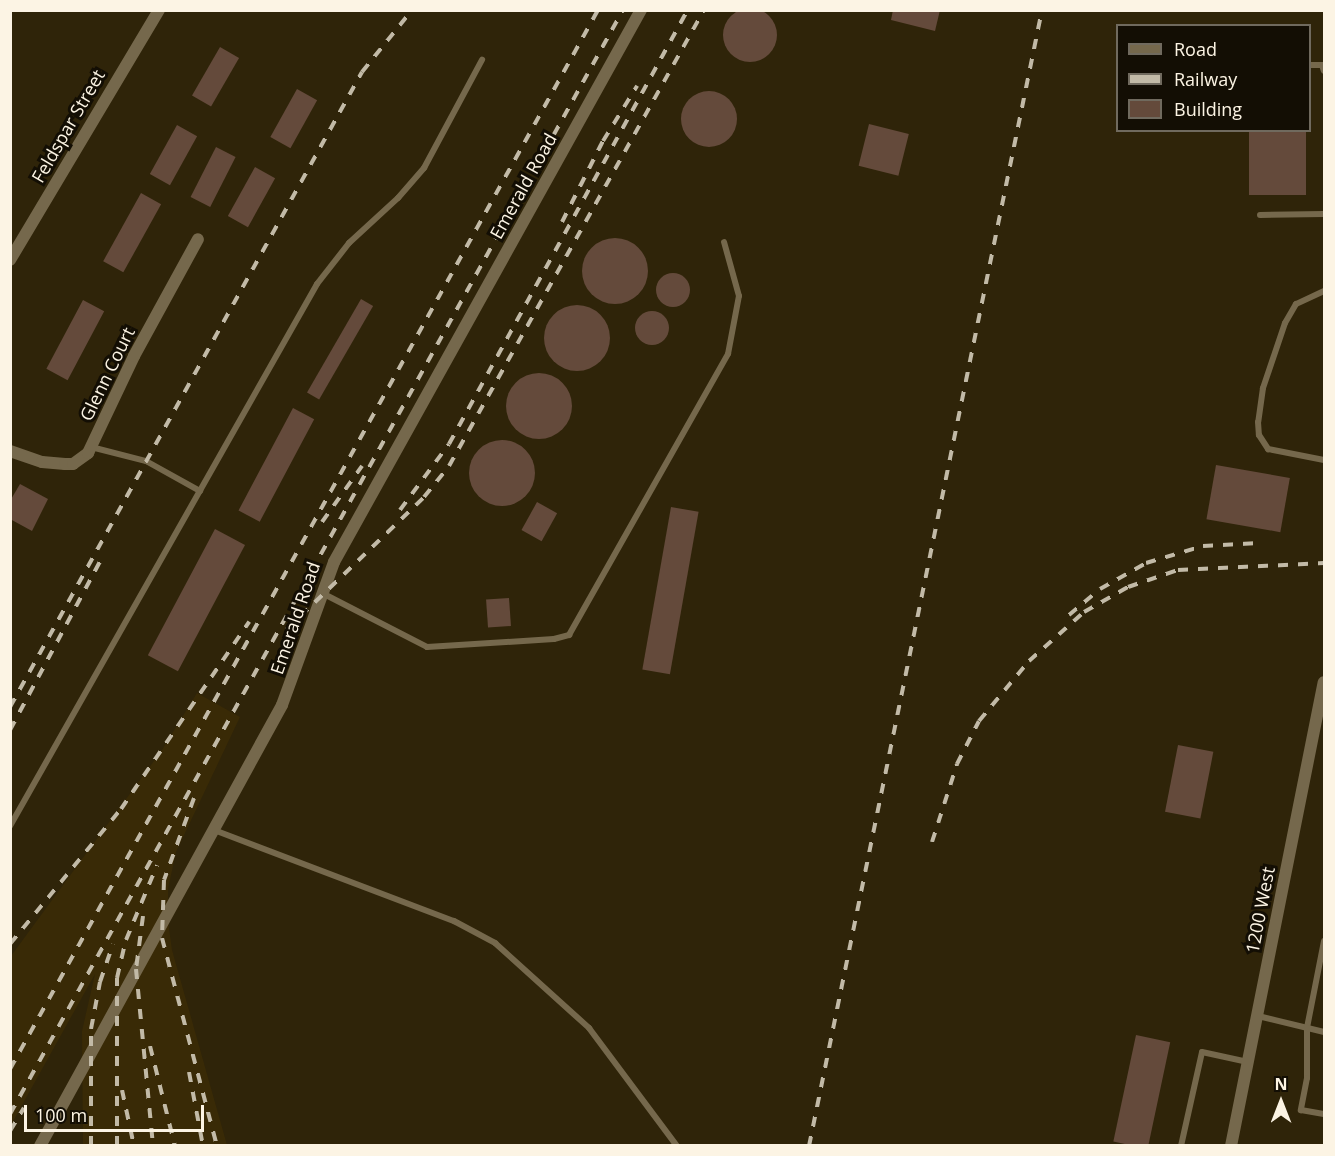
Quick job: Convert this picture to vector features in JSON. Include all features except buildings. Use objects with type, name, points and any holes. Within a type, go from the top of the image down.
[{"type":"street","name":"Feldspar Street","points":[[10,260],[159,10]]},
{"type":"street","name":"Emerald Road","points":[[40,1146],[290,687],[321,592],[334,562],[641,10]]},
{"type":"street","name":"Glenn Court","points":[[10,451],[42,462],[65,464],[81,460],[91,447],[134,356],[198,239]]},
{"type":"street","name":"1200 West","points":[[1231,1146],[1324,682]]},
{"type":"lane","points":[[10,826],[322,276],[348,243],[398,198],[424,168],[482,60]]},
{"type":"lane","points":[[1311,65],[1322,65],[1324,70]]},
{"type":"lane","points":[[1260,215],[1324,214]]},
{"type":"lane","points":[[321,592],[428,647],[555,639],[569,634],[728,354],[739,296],[724,242]]},
{"type":"lane","points":[[1324,291],[1296,304],[1285,323],[1263,388],[1258,422],[1259,435],[1268,449],[1324,460]]},
{"type":"lane","points":[[91,447],[146,461],[200,491]]},
{"type":"lane","points":[[214,830],[454,921],[495,943],[589,1028],[677,1146]]},
{"type":"lane","points":[[1324,941],[1307,1028],[1307,1078],[1301,1110],[1324,1114]]},
{"type":"lane","points":[[1257,1016],[1324,1032]]},
{"type":"lane","points":[[1180,1146],[1202,1052],[1248,1062]]},
{"type":"shaded area","points":[[197,693],[240,717],[176,852],[168,889],[168,921],[172,950],[227,1145],[83,1145],[82,1031],[95,974],[11,1125],[11,956],[162,750]]},
{"type":"railway","points":[[10,707],[362,72],[412,10]]},
{"type":"railway","points":[[10,1069],[598,10]]},
{"type":"railway","points":[[10,1114],[623,10]]},
{"type":"railway","points":[[400,510],[449,444],[688,10]]},
{"type":"railway","points":[[286,630],[424,497],[449,466],[704,10]]},
{"type":"railway","points":[[809,1146],[1042,10]]},
{"type":"railway","points":[[562,222],[603,141],[637,86]]},
{"type":"railway","points":[[322,522],[362,466]]},
{"type":"railway","points":[[1069,615],[1100,589],[1146,563],[1203,546],[1259,543]]},
{"type":"railway","points":[[10,730],[102,558]]},
{"type":"railway","points":[[932,842],[957,764],[979,721],[1029,661],[1084,612],[1128,587],[1178,570],[1324,563]]},
{"type":"railway","points":[[10,944],[121,809],[249,622]]},
{"type":"railway","points":[[194,798],[164,880],[162,938],[217,1146]]},
{"type":"railway","points":[[117,1146],[117,978],[126,940],[157,865]]},
{"type":"railway","points":[[143,916],[136,969],[153,1146]]},
{"type":"railway","points":[[91,1146],[91,1029],[100,982],[113,944]]},
{"type":"railway","points":[[150,1046],[175,1146]]},
{"type":"railway","points":[[189,1072],[203,1146]]},
{"type":"railway","points":[[122,1090],[134,1146]]},
{"type":"railway","points":[[10,1131],[24,1108]]}]
